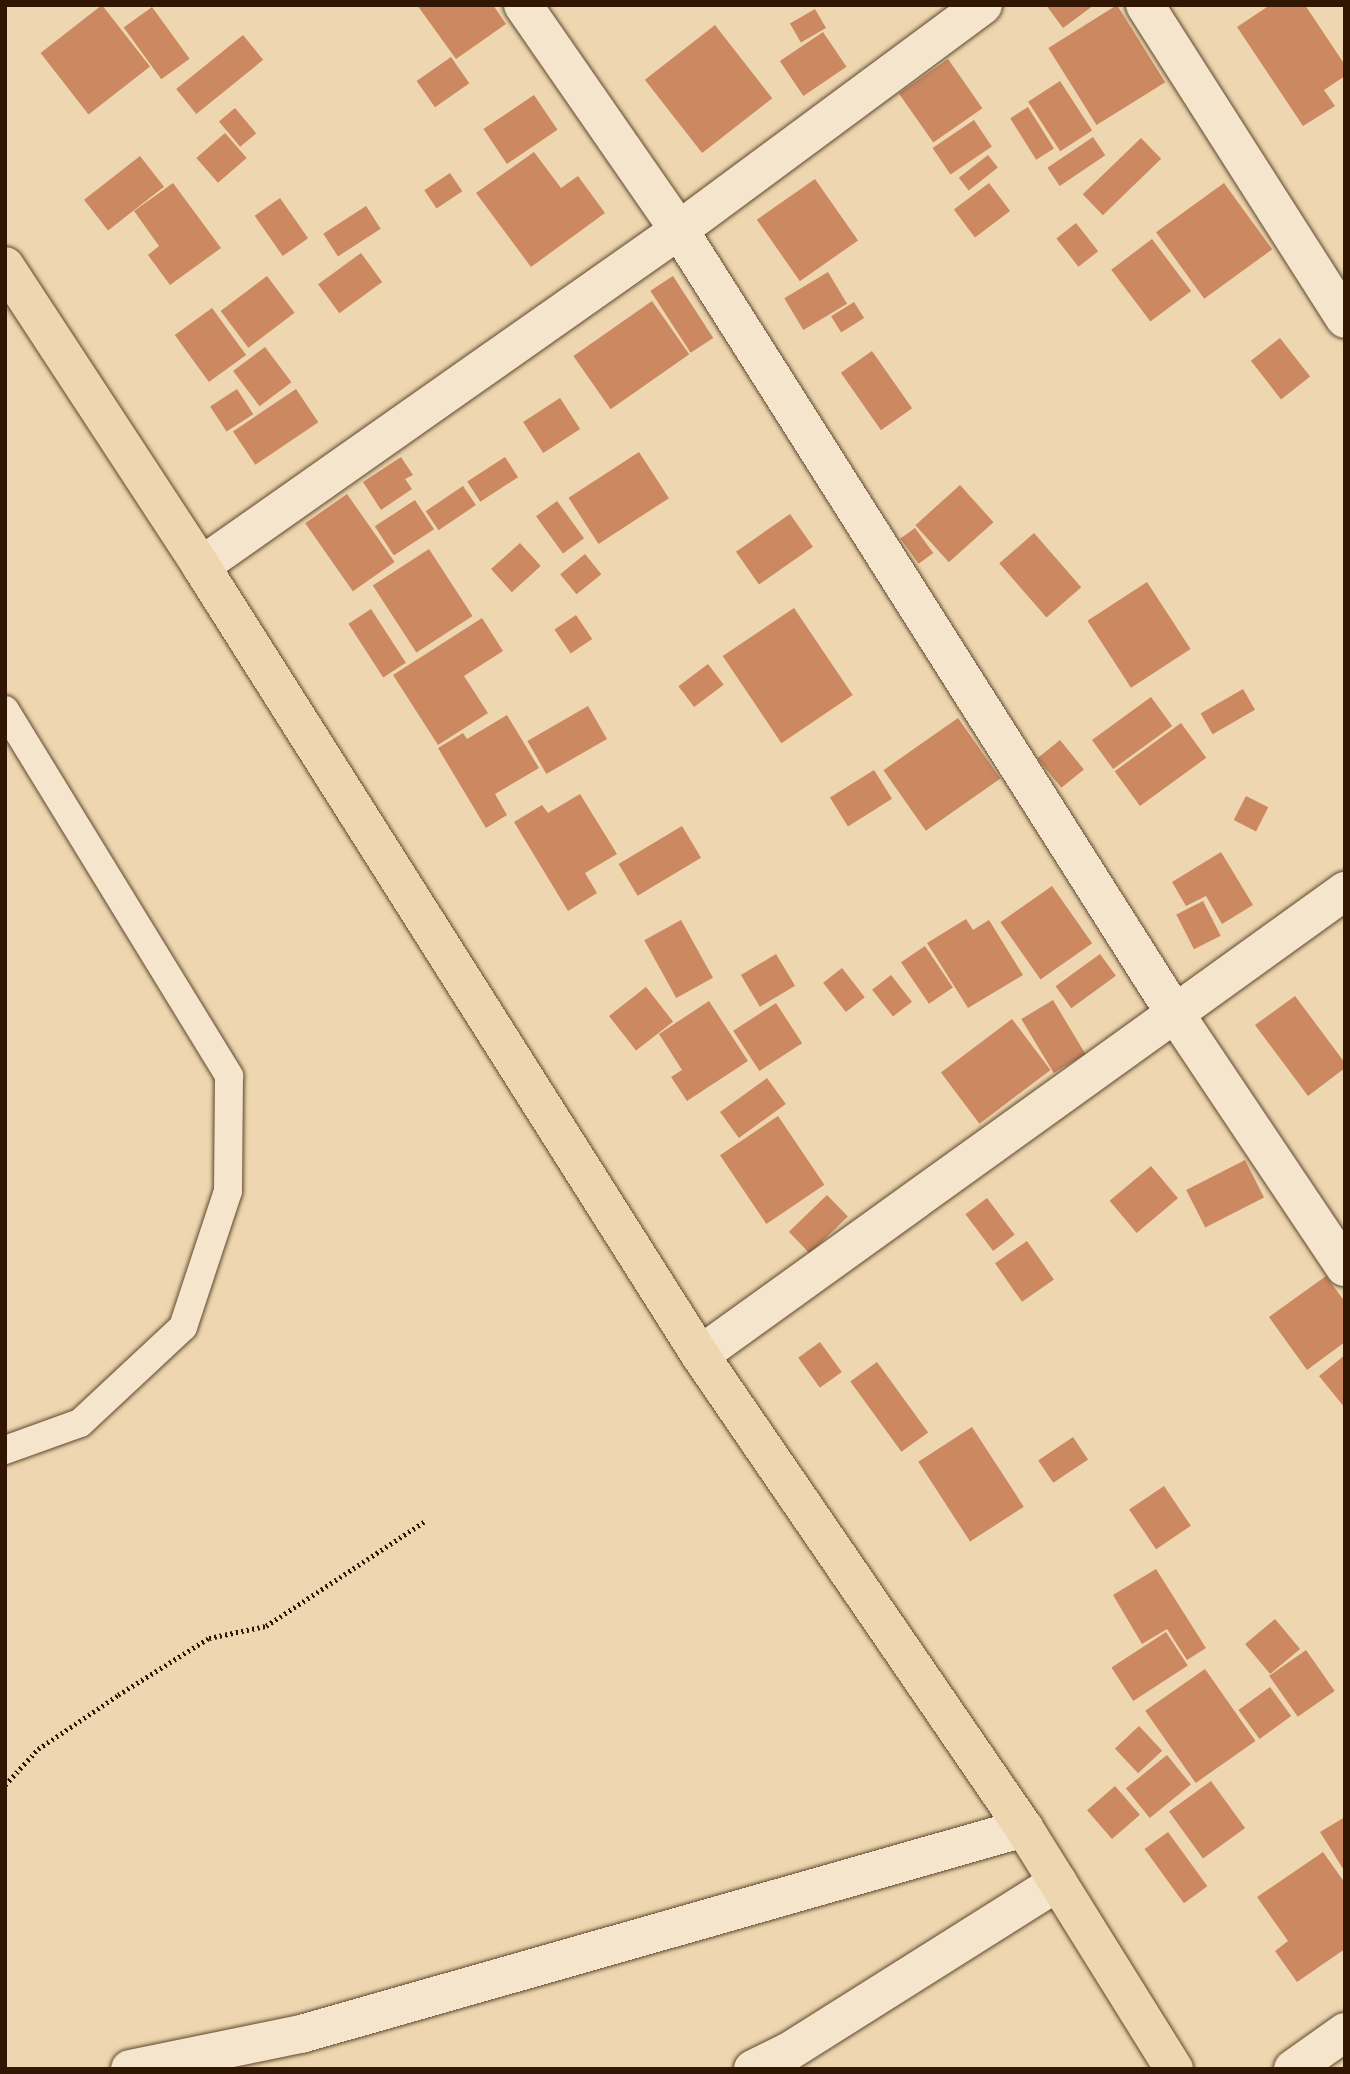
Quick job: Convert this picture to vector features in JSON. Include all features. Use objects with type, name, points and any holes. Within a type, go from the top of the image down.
[{"type":"highway","points":[[5,266],[201,566],[700,1355],[1024,1828],[1174,2069]]},
{"type":"street","points":[[523,5],[678,230],[1174,1012],[1345,1267]]},
{"type":"street","points":[[201,566],[678,230],[983,5]]},
{"type":"street","points":[[1145,5],[1345,319]]},
{"type":"street","points":[[700,1355],[1345,891]]},
{"type":"street","points":[[130,2069],[217,2060],[1024,1828]]},
{"type":"street","points":[[753,2069],[792,2061],[1058,1882]]},
{"type":"street","points":[[1293,2069],[1345,2032]]},
{"type":"lane","points":[[5,710],[229,1076],[229,1101],[228,1191],[183,1327],[80,1423],[5,1450]]},
{"type":"path","points":[[5,1785],[38,1749],[118,1695],[209,1639],[266,1626],[424,1522]]},
{"type":"building","points":[[102,5],[150,66],[89,114],[41,53]]},
{"type":"building","points":[[417,5],[493,5],[506,24],[456,59]]},
{"type":"building","points":[[1046,5],[1094,5],[1063,28]]},
{"type":"building","points":[[1117,5],[1165,82],[1097,125],[1048,48]]},
{"type":"building","points":[[1270,5],[1305,5],[1345,65],[1345,76],[1324,90],[1335,106],[1303,126],[1237,27]]},
{"type":"building","points":[[152,7],[190,59],[161,79],[124,28]]},
{"type":"building","points":[[815,9],[826,28],[801,43],[790,24]]},
{"type":"building","points":[[715,25],[772,98],[702,153],[645,80]]},
{"type":"building","points":[[823,32],[846,67],[803,96],[780,61]]},
{"type":"building","points":[[243,35],[263,60],[196,114],[176,89]]},
{"type":"building","points":[[451,57],[469,83],[435,107],[417,81]]},
{"type":"building","points":[[948,59],[982,108],[933,143],[899,93]]},
{"type":"building","points":[[1060,81],[1092,130],[1060,151],[1028,102]]},
{"type":"building","points":[[534,95],[557,130],[507,164],[483,129]]},
{"type":"building","points":[[1028,107],[1054,149],[1036,160],[1010,118]]},
{"type":"building","points":[[235,108],[256,133],[240,147],[219,121]]},
{"type":"building","points":[[974,120],[992,147],[950,174],[933,148]]},
{"type":"building","points":[[225,133],[247,158],[218,183],[196,158]]},
{"type":"building","points":[[1093,137],[1105,155],[1060,186],[1047,168]]},
{"type":"building","points":[[1141,138],[1161,159],[1103,215],[1083,194]]},
{"type":"building","points":[[534,152],[561,188],[578,176],[605,213],[531,267],[476,193]]},
{"type":"building","points":[[988,155],[998,168],[969,190],[959,178]]},
{"type":"building","points":[[140,156],[164,187],[108,230],[84,200]]},
{"type":"building","points":[[450,173],[462,191],[437,209],[424,190]]},
{"type":"building","points":[[815,179],[858,240],[800,281],[757,220]]},
{"type":"building","points":[[173,183],[221,248],[170,285],[148,255],[159,246],[134,211]]},
{"type":"building","points":[[989,183],[1010,211],[975,237],[954,209]]},
{"type":"building","points":[[1224,183],[1272,249],[1204,299],[1156,232]]},
{"type":"building","points":[[280,198],[308,238],[283,256],[255,216]]},
{"type":"building","points":[[366,206],[381,229],[338,256],[323,234]]},
{"type":"building","points":[[1076,223],[1098,251],[1078,267],[1056,238]]},
{"type":"building","points":[[1152,239],[1191,291],[1150,322],[1111,270]]},
{"type":"building","points":[[361,253],[382,282],[339,313],[318,284]]},
{"type":"building","points":[[828,272],[847,304],[803,330],[784,298]]},
{"type":"building","points":[[267,276],[295,313],[248,348],[221,311]]},
{"type":"building","points":[[673,276],[713,338],[691,353],[650,291]]},
{"type":"building","points":[[652,301],[689,354],[611,409],[573,356]]},
{"type":"building","points":[[854,302],[864,318],[841,332],[831,316]]},
{"type":"building","points":[[212,308],[246,355],[209,382],[175,335]]},
{"type":"building","points":[[1280,338],[1310,377],[1281,399],[1251,361]]},
{"type":"building","points":[[265,347],[291,382],[260,406],[233,371]]},
{"type":"building","points":[[872,351],[912,408],[881,430],[841,373]]},
{"type":"building","points":[[237,389],[253,414],[227,432],[210,406]]},
{"type":"building","points":[[296,389],[318,422],[255,465],[233,431]]},
{"type":"building","points":[[560,398],[580,429],[543,453],[523,422]]},
{"type":"building","points":[[639,452],[669,498],[599,544],[569,498]]},
{"type":"building","points":[[401,457],[413,475],[405,479],[412,489],[381,510],[363,482]]},
{"type":"building","points":[[505,457],[518,477],[480,502],[467,482]]},
{"type":"building","points":[[960,485],[993,522],[949,562],[915,525]]},
{"type":"building","points":[[463,486],[476,505],[439,530],[426,511]]},
{"type":"building","points":[[347,494],[395,562],[353,591],[305,523]]},
{"type":"building","points":[[415,500],[434,529],[394,555],[375,526]]},
{"type":"building","points":[[557,501],[584,538],[563,553],[536,516]]},
{"type":"building","points":[[790,514],[813,547],[759,585],[736,552]]},
{"type":"building","points":[[915,528],[933,553],[919,564],[900,539]]},
{"type":"building","points":[[1034,533],[1081,587],[1047,618],[999,563]]},
{"type":"building","points":[[520,543],[541,566],[512,592],[491,569]]},
{"type":"building","points":[[429,549],[473,616],[416,653],[373,585]]},
{"type":"building","points":[[585,554],[601,574],[576,594],[560,574]]},
{"type":"building","points":[[1147,582],[1191,649],[1131,688],[1087,621]]},
{"type":"building","points":[[794,608],[853,695],[781,743],[723,656]]},
{"type":"building","points":[[371,609],[406,663],[383,677],[348,624]]},
{"type":"building","points":[[576,615],[592,639],[571,654],[554,630]]},
{"type":"building","points":[[482,618],[503,651],[464,676],[488,713],[438,745],[393,675]]},
{"type":"building","points":[[708,664],[724,685],[694,707],[678,686]]},
{"type":"building","points":[[1243,689],[1255,710],[1213,734],[1201,714]]},
{"type":"building","points":[[1151,697],[1172,726],[1113,769],[1092,740]]},
{"type":"building","points":[[588,706],[607,739],[546,774],[527,741]]},
{"type":"building","points":[[507,715],[539,768],[495,794],[507,815],[486,828],[438,748],[463,733],[467,739]]},
{"type":"building","points":[[958,718],[1000,779],[926,831],[883,770]]},
{"type":"building","points":[[1181,723],[1206,758],[1140,806],[1115,771]]},
{"type":"building","points":[[1060,740],[1084,770],[1061,788],[1037,758]]},
{"type":"building","points":[[874,770],[892,799],[848,826],[830,798]]},
{"type":"building","points":[[580,794],[617,854],[585,873],[597,893],[568,911],[514,822],[542,805],[548,813]]},
{"type":"building","points":[[1246,796],[1268,807],[1256,831],[1234,820]]},
{"type":"building","points":[[682,826],[701,858],[638,896],[619,864]]},
{"type":"building","points":[[1221,852],[1253,905],[1222,924],[1206,896],[1186,906],[1172,882]]},
{"type":"building","points":[[1052,886],[1092,943],[1041,979],[1000,922]]},
{"type":"building","points":[[1203,901],[1221,936],[1194,949],[1176,915]]},
{"type":"building","points":[[966,919],[973,930],[989,920],[1023,975],[968,1008],[927,943]]},
{"type":"building","points":[[681,920],[713,978],[676,998],[644,940]]},
{"type":"building","points":[[925,946],[953,987],[929,1004],[901,962]]},
{"type":"building","points":[[776,954],[795,986],[760,1007],[741,975]]},
{"type":"building","points":[[1100,954],[1116,976],[1071,1008],[1056,986]]},
{"type":"building","points":[[842,968],[865,997],[846,1012],[823,983]]},
{"type":"building","points":[[891,975],[912,1002],[893,1017],[872,990]]},
{"type":"building","points":[[646,987],[673,1022],[636,1051],[609,1016]]},
{"type":"building","points":[[1295,996],[1345,1063],[1345,1068],[1308,1096],[1255,1025]]},
{"type":"building","points":[[1053,1000],[1085,1054],[1054,1073],[1021,1019]]},
{"type":"building","points":[[709,1001],[748,1061],[687,1101],[671,1077],[682,1070],[659,1034]]},
{"type":"building","points":[[776,1003],[802,1043],[759,1071],[733,1031]]},
{"type":"building","points":[[1012,1019],[1051,1070],[979,1124],[941,1073]]},
{"type":"building","points":[[767,1078],[786,1104],[739,1138],[720,1112]]},
{"type":"building","points":[[778,1116],[824,1185],[766,1224],[720,1155]]},
{"type":"building","points":[[1245,1160],[1264,1197],[1205,1227],[1186,1190]]},
{"type":"building","points":[[1151,1166],[1178,1198],[1137,1233],[1110,1201]]},
{"type":"building","points":[[827,1195],[848,1217],[810,1253],[789,1232]]},
{"type":"building","points":[[987,1198],[1015,1235],[993,1251],[965,1214]]},
{"type":"building","points":[[1027,1241],[1054,1280],[1022,1302],[995,1263]]},
{"type":"building","points":[[1326,1276],[1345,1302],[1345,1342],[1307,1370],[1269,1317]]},
{"type":"building","points":[[820,1342],[842,1372],[820,1388],[798,1358]]},
{"type":"building","points":[[1345,1355],[1345,1408],[1319,1376]]},
{"type":"building","points":[[877,1362],[928,1432],[901,1452],[850,1381]]},
{"type":"building","points":[[972,1427],[1024,1507],[970,1542],[918,1462]]},
{"type":"building","points":[[1073,1437],[1088,1459],[1053,1483],[1038,1460]]},
{"type":"building","points":[[1164,1486],[1191,1526],[1156,1549],[1129,1509]]},
{"type":"building","points":[[1156,1569],[1206,1648],[1187,1660],[1167,1629],[1142,1644],[1113,1595]]},
{"type":"building","points":[[1275,1619],[1300,1649],[1270,1674],[1245,1644]]},
{"type":"building","points":[[1166,1632],[1188,1666],[1133,1701],[1111,1667]]},
{"type":"building","points":[[1306,1650],[1335,1691],[1298,1717],[1269,1676]]},
{"type":"building","points":[[1205,1669],[1255,1741],[1196,1783],[1145,1711]]},
{"type":"building","points":[[1270,1687],[1291,1716],[1260,1739],[1238,1710]]},
{"type":"building","points":[[1139,1726],[1162,1751],[1138,1773],[1115,1749]]},
{"type":"building","points":[[1167,1755],[1191,1785],[1150,1818],[1126,1788]]},
{"type":"building","points":[[1211,1781],[1245,1828],[1203,1858],[1169,1812]]},
{"type":"building","points":[[1115,1786],[1140,1815],[1112,1839],[1087,1810]]},
{"type":"building","points":[[1345,1817],[1345,1872],[1320,1832]]},
{"type":"building","points":[[1168,1832],[1207,1886],[1184,1903],[1145,1849]]},
{"type":"building","points":[[1323,1852],[1345,1883],[1345,1949],[1297,1982],[1275,1951],[1288,1941],[1257,1897]]}]
